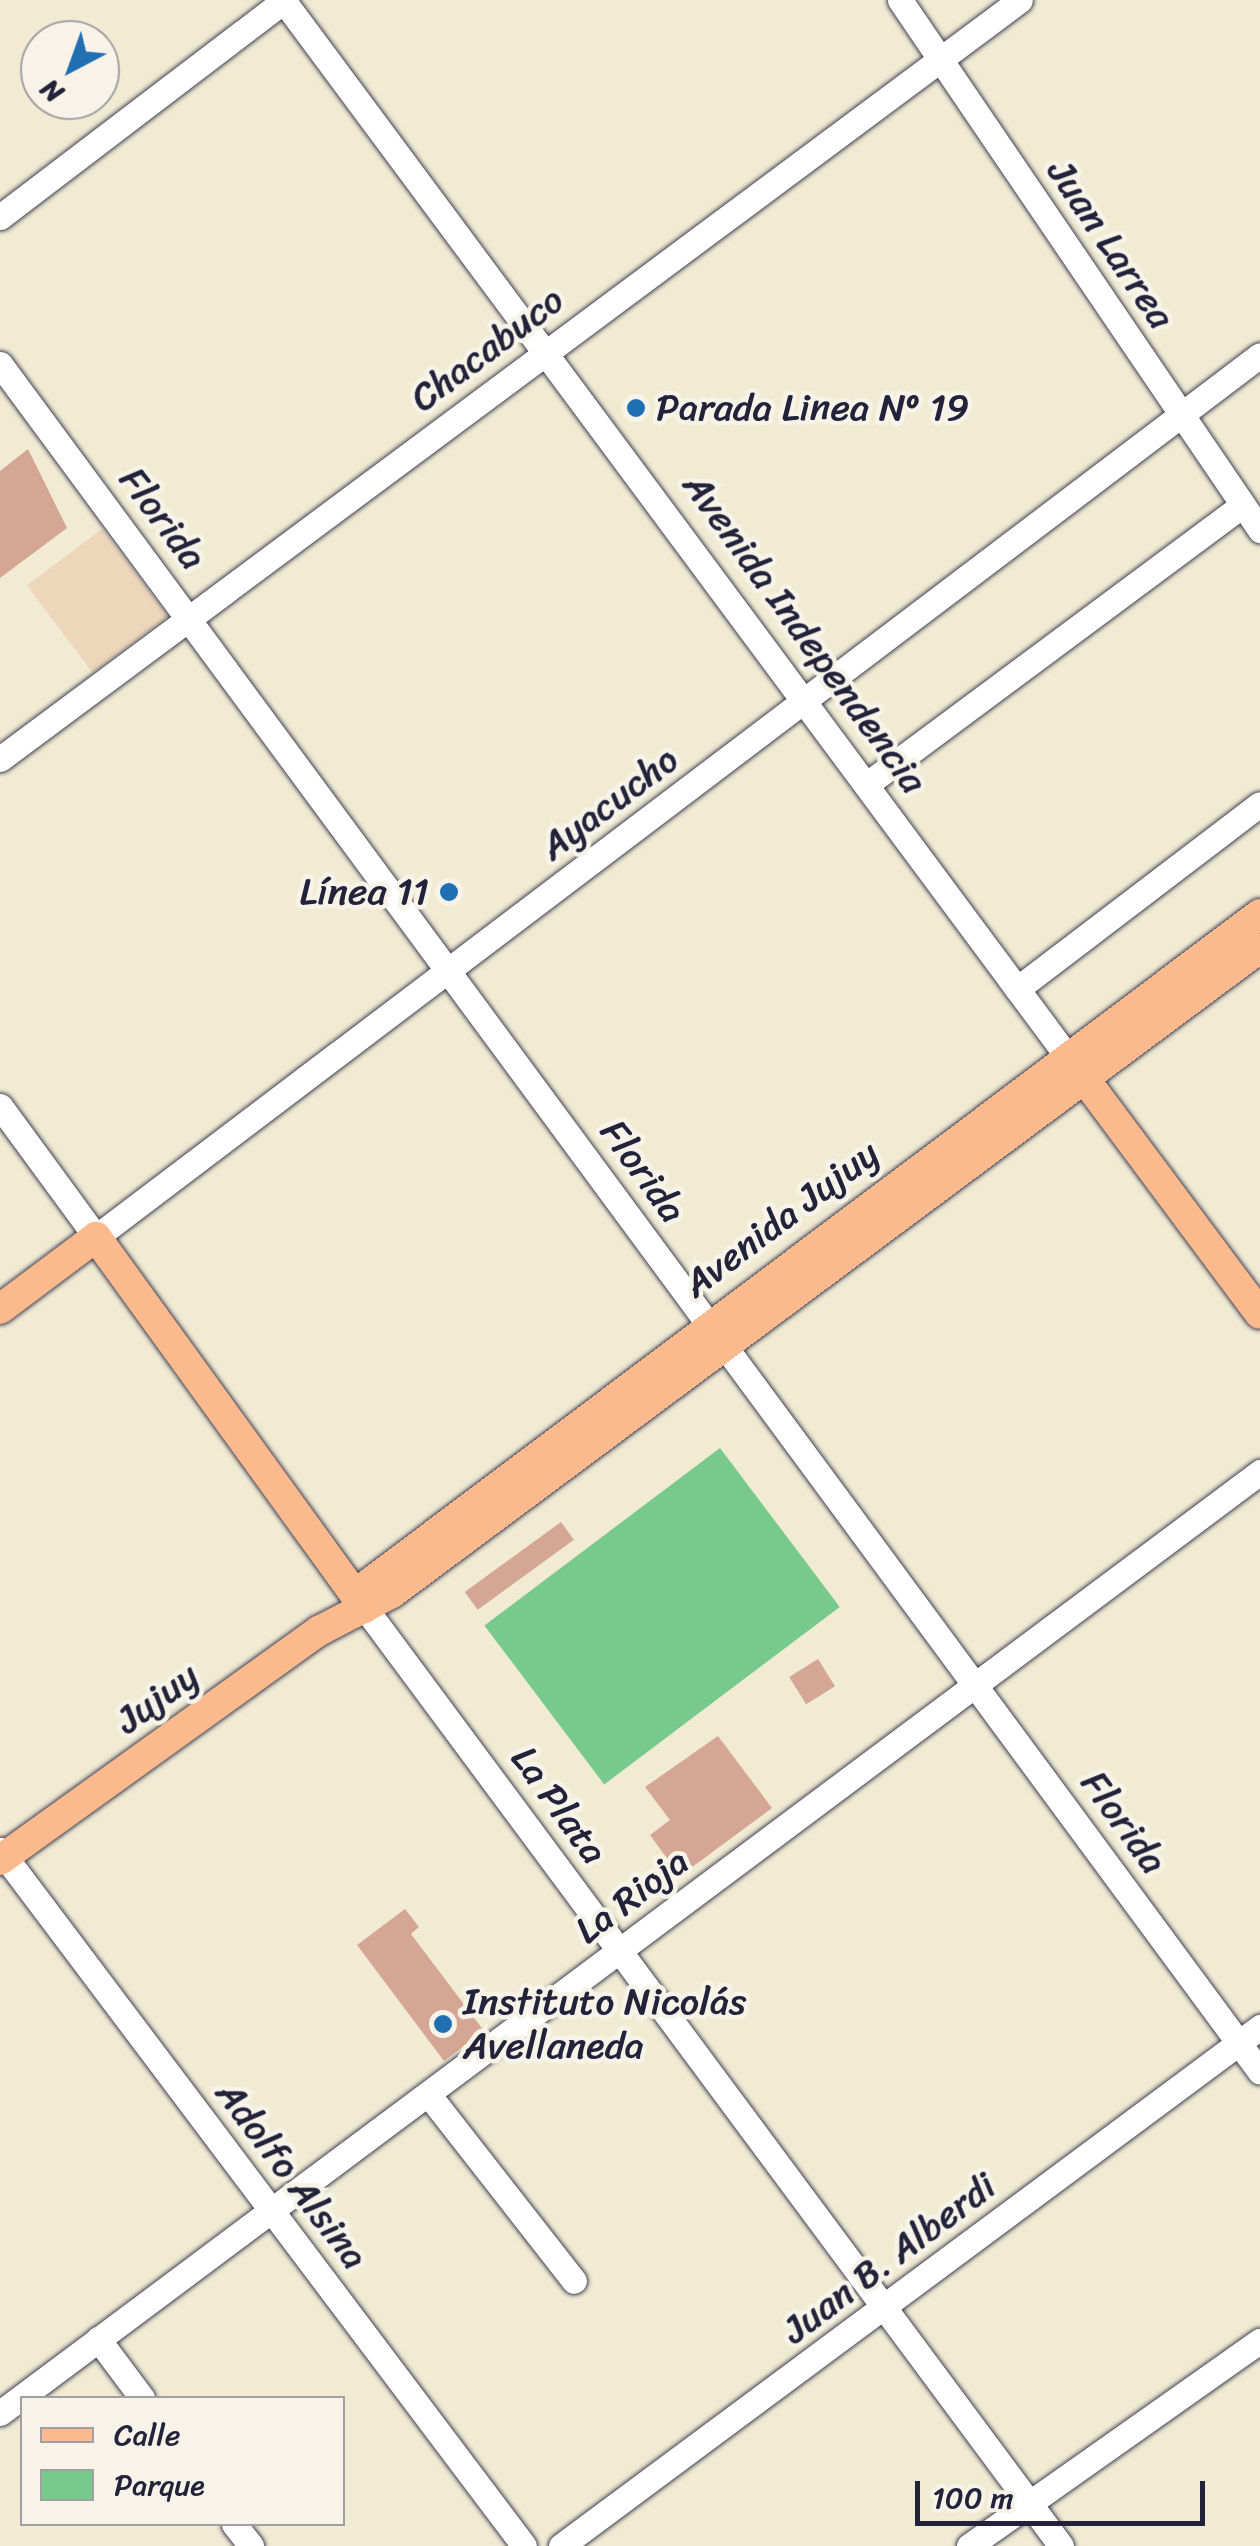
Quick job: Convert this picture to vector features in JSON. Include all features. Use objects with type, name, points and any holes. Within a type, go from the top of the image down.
[{"type":"main road","name":"Avenida Jujuy","points":[[360,1601],[1076,1068],[1260,914]]},
{"type":"main road","name":"Avenida Jujuy","points":[[1076,1068],[1260,948]]},
{"type":"main road","name":"Avenida Independencia","points":[[1076,1068],[1260,1314]]},
{"type":"main road","name":"Ayacucho","points":[[0,1309],[96,1237]]},
{"type":"main road","name":"La Plata","points":[[96,1237],[360,1601]]},
{"type":"main road","name":"Jujuy","points":[[2,1856],[360,1601]]},
{"type":"street","points":[[0,217],[284,0]]},
{"type":"street","name":"Avenida Independencia","points":[[284,0],[1076,1068]]},
{"type":"street","name":"Juan Larrea","points":[[900,0],[1260,530]]},
{"type":"street","name":"Chacabuco","points":[[0,759],[1020,0]]},
{"type":"street","name":"Ayacucho","points":[[96,1237],[808,704],[1260,355]]},
{"type":"street","name":"Florida","points":[[0,364],[190,616],[975,1684],[1250,2034],[1260,2072]]},
{"type":"street","points":[[867,784],[1243,505]]},
{"type":"street","points":[[1018,989],[1260,804]]},
{"type":"street","name":"La Plata","points":[[0,1106],[96,1237]]},
{"type":"street","name":"La Rioja","points":[[21,2396],[1260,1472]]},
{"type":"street","name":"La Plata","points":[[360,1601],[618,1954],[1061,2546]]},
{"type":"street","name":"Adolfo Alsina","points":[[2,1856],[524,2546]]},
{"type":"street","name":"Juan B. Alberdi","points":[[561,2546],[1250,2034]]},
{"type":"street","points":[[428,2094],[574,2281]]},
{"type":"street","points":[[98,2339],[141,2396]]},
{"type":"street","points":[[969,2546],[1260,2341]]},
{"type":"shaded area","points":[[102,529],[168,616],[93,673],[27,586]]},
{"type":"green space","points":[[720,1448],[840,1607],[604,1784],[484,1626]]},
{"type":"building","points":[[28,449],[67,528],[0,578],[0,471]]},
{"type":"building","points":[[561,1522],[574,1540],[478,1610],[465,1592]]},
{"type":"building","points":[[818,1659],[835,1686],[806,1704],[789,1677]]},
{"type":"building","points":[[718,1736],[772,1808],[680,1876],[650,1835],[670,1820],[645,1787]]},
{"type":"building","points":[[405,1909],[419,1927],[411,1934],[484,2031],[444,2061],[357,1945]]},
{"type":"place","name":"Parada Linea Nº 19","points":[[636,408]]},
{"type":"place","name":"Línea 11","points":[[449,892]]},
{"type":"place","name":"Instituto Nicolás Avellaneda","points":[[443,2024]]}]
